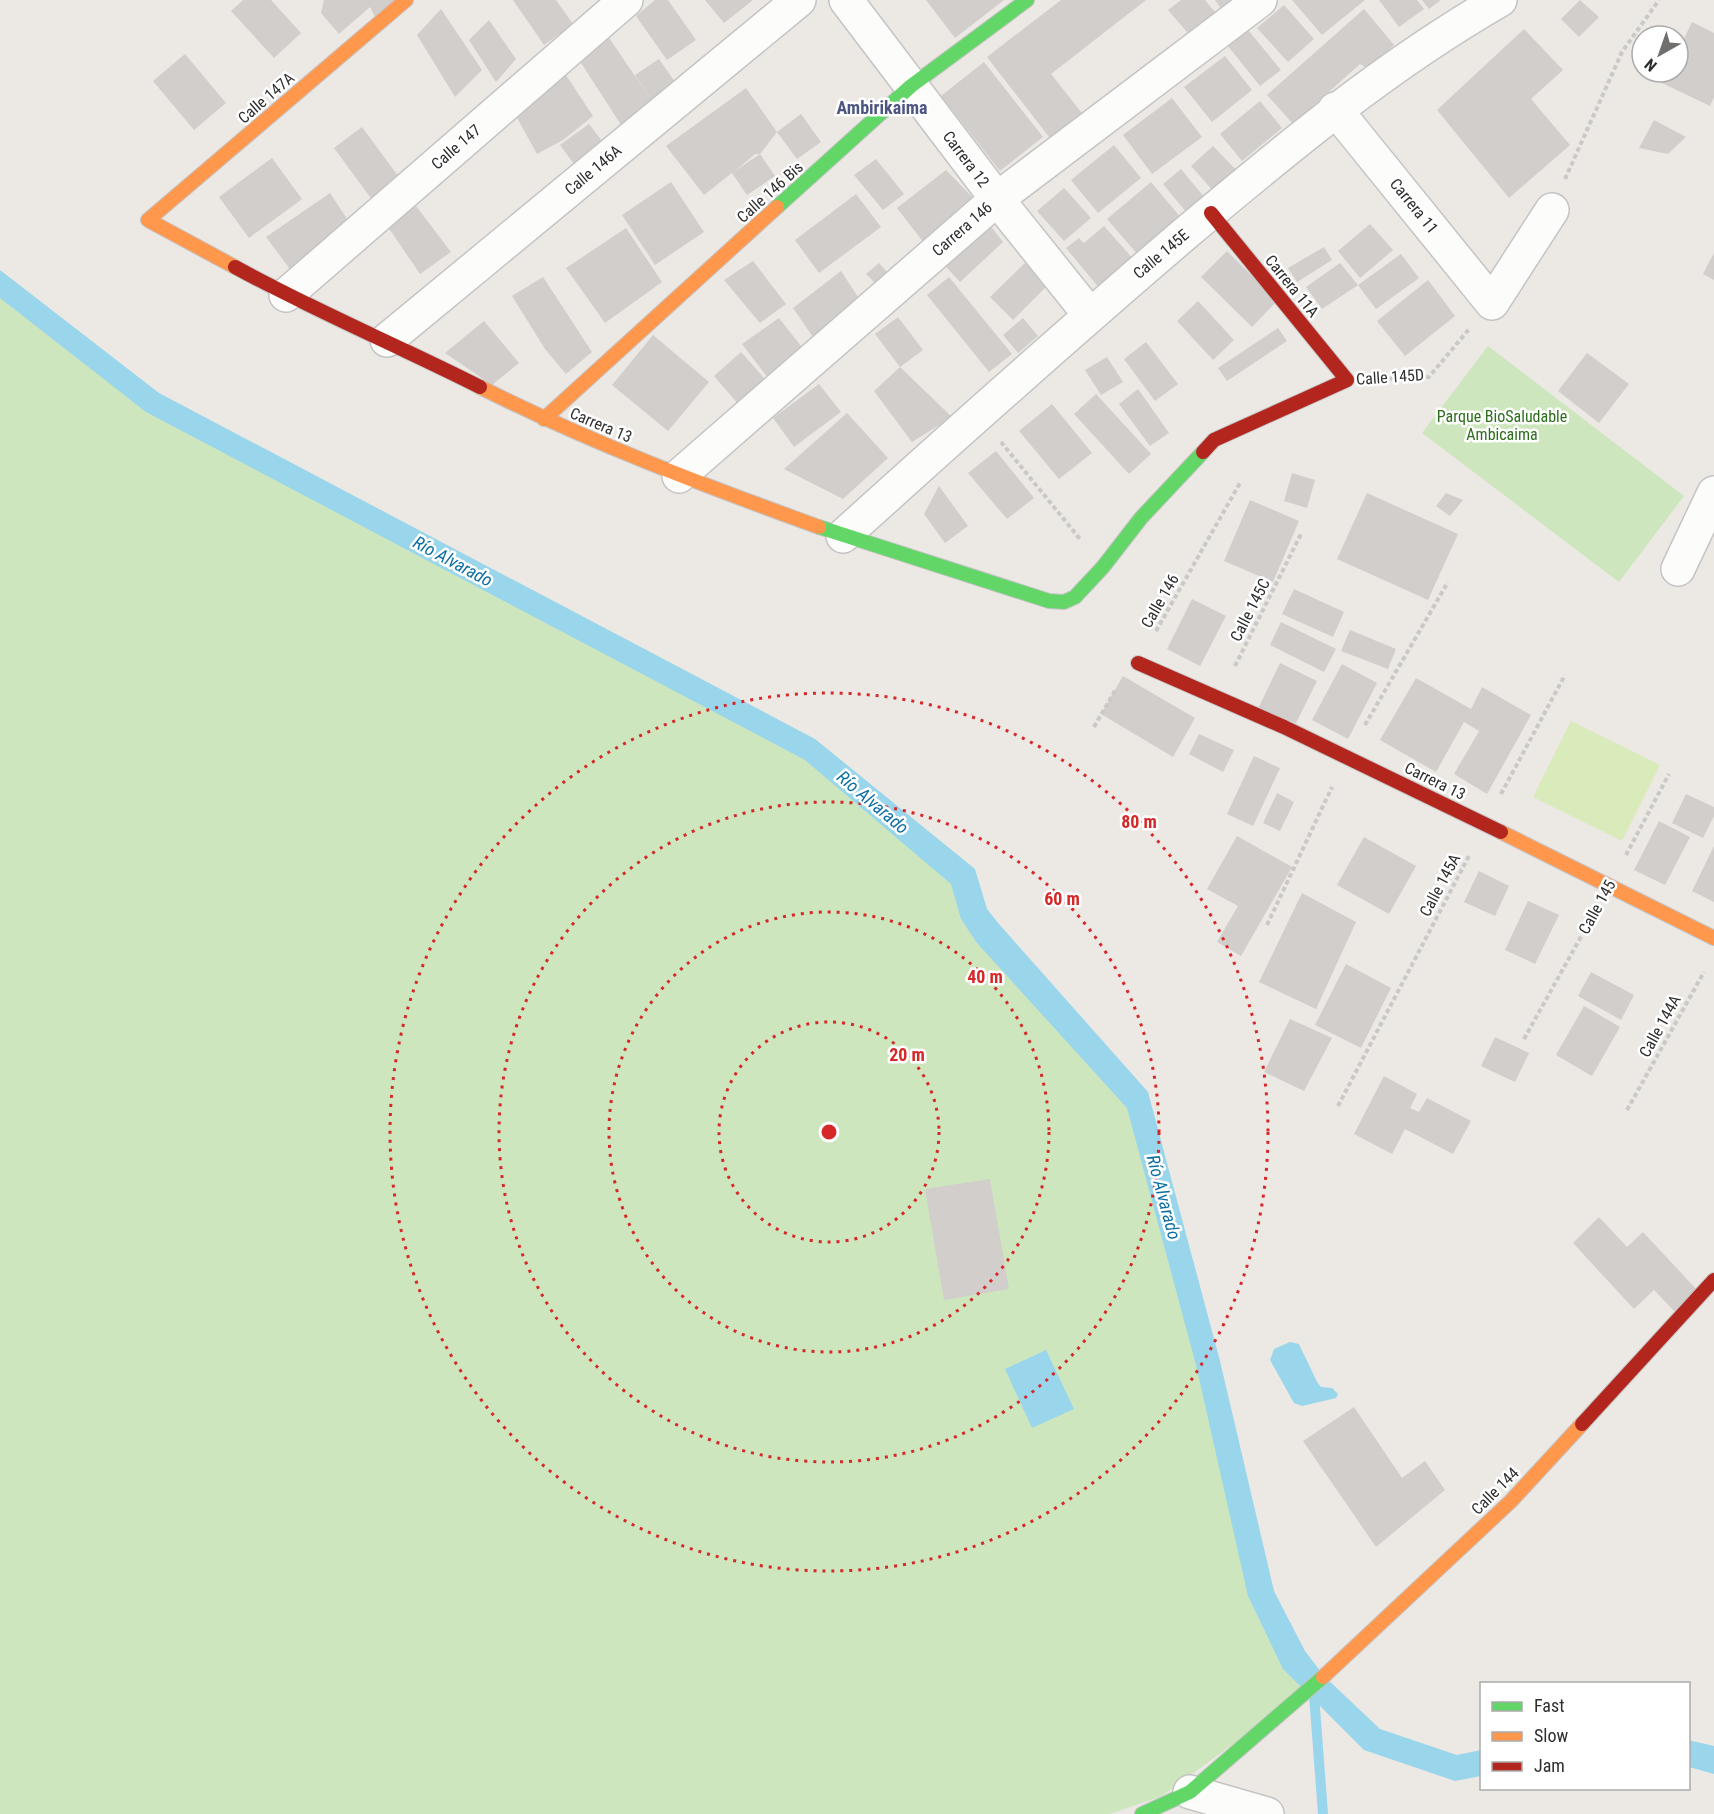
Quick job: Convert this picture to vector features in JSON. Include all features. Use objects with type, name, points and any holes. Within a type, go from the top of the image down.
[{"type":"street","name":"Calle 147A","points":[[148,220],[406,0]]},
{"type":"street","name":"Calle 147","points":[[286,295],[626,0]]},
{"type":"street","name":"Calle 146A","points":[[387,340],[799,0]]},
{"type":"street","name":"Carrera 12","points":[[846,0],[997,200],[1090,315]]},
{"type":"street","name":"Calle 146 Bis","points":[[544,419],[911,86],[1027,0]]},
{"type":"street","name":"Carrera 146","points":[[679,476],[997,200],[1260,0]]},
{"type":"street","name":"Calle 145E","points":[[843,536],[1090,315],[1335,109],[1455,26],[1500,0]]},
{"type":"street","name":"Carrera 11","points":[[1335,109],[1492,303]]},
{"type":"street","points":[[1492,303],[1552,210]]},
{"type":"street","name":"Carrera 11A","points":[[1211,213],[1347,380]]},
{"type":"street","name":"Carrera 13","points":[[148,220],[286,295],[387,340],[544,419],[679,476],[843,536],[1049,601],[1064,602]]},
{"type":"street","name":"Calle 145D","points":[[1064,602],[1075,597],[1103,567],[1141,518],[1214,440],[1347,380]]},
{"type":"street","points":[[1677,569],[1714,493]]},
{"type":"street","name":"Carrera 13","points":[[1138,663],[1219,696],[1486,824],[1714,938]]},
{"type":"street","name":"Calle 144","points":[[1142,1814],[1190,1792],[1282,1715],[1511,1501],[1714,1280]]},
{"type":"street","points":[[1190,1792],[1267,1814]]},
{"type":"path","points":[[1552,210],[1586,128],[1622,52],[1659,0]]},
{"type":"path","name":"Calle 145D","points":[[1347,380],[1429,377],[1492,303]]},
{"type":"path","points":[[978,414],[1103,567]]},
{"type":"path","name":"Calle 146","points":[[1094,727],[1123,676],[1138,663],[1240,483]]},
{"type":"path","name":"Calle 145C","points":[[1219,696],[1301,534]]},
{"type":"path","name":"Calle 145A","points":[[1338,1106],[1565,675]]},
{"type":"path","name":"Calle 145","points":[[1524,1039],[1669,774]]},
{"type":"path","name":"Calle 144A","points":[[1627,1110],[1708,964]]},
{"type":"green space","points":[[0,284],[154,403],[810,750],[960,875],[974,913],[1138,1101],[1262,1595],[1314,1685],[1162,1796],[1110,1814],[0,1814]]},
{"type":"green space","name":"Parque BioSaludable Ambicaima","points":[[1488,346],[1684,496],[1619,582],[1422,433]]},
{"type":"green space","points":[[1571,721],[1660,765],[1622,841],[1533,797]]},
{"type":"water","name":"Río Alvarado","points":[[0,270],[159,393],[815,739],[975,869],[987,909],[1148,1092],[1220,1361],[1274,1591],[1305,1651],[1324,1676],[1380,1729],[1457,1755],[1480,1750],[1480,1776],[1455,1781],[1364,1750],[1283,1669],[1248,1596],[1196,1365],[1127,1108],[977,943],[961,919],[951,884],[805,760],[146,412],[0,298]]},
{"type":"water","points":[[1290,1342],[1299,1344],[1317,1382],[1321,1387],[1332,1388],[1338,1394],[1336,1398],[1302,1406],[1294,1403],[1270,1360],[1274,1349]]},
{"type":"water","points":[[1046,1350],[1074,1409],[1032,1428],[1005,1369]]},
{"type":"water","points":[[1690,1740],[1714,1746],[1714,1774],[1690,1767]]},
{"type":"building","points":[[243,0],[271,0],[301,33],[274,58],[231,11]]},
{"type":"building","points":[[324,0],[395,0],[375,17],[370,7],[339,34],[321,13]]},
{"type":"building","points":[[513,0],[556,0],[573,24],[544,45]]},
{"type":"building","points":[[655,0],[668,0],[696,40],[667,60],[636,16]]},
{"type":"building","points":[[705,0],[753,0],[724,23]]},
{"type":"building","points":[[926,0],[1004,0],[955,38]]},
{"type":"building","points":[[1061,0],[1146,0],[1051,74],[1085,117],[1053,142],[987,57]]},
{"type":"building","points":[[1181,0],[1205,0],[1219,17],[1193,39],[1168,10]]},
{"type":"building","points":[[1215,0],[1245,0],[1225,15]]},
{"type":"building","points":[[1292,0],[1365,0],[1322,35]]},
{"type":"building","points":[[1379,0],[1417,0],[1424,9],[1399,27]]},
{"type":"building","points":[[1422,0],[1441,0],[1429,9]]},
{"type":"building","points":[[1580,0],[1599,17],[1579,37],[1561,19]]},
{"type":"building","points":[[1284,5],[1314,39],[1288,62],[1257,28]]},
{"type":"building","points":[[441,9],[482,70],[455,97],[417,35]]},
{"type":"building","points":[[1364,9],[1394,45],[1369,69],[1360,64],[1293,124],[1267,95]]},
{"type":"building","points":[[489,20],[516,59],[496,82],[469,40]]},
{"type":"building","points":[[1692,22],[1714,33],[1714,97],[1710,106],[1664,84],[1690,84],[1690,26]]},
{"type":"building","points":[[603,29],[652,101],[635,75],[659,59],[682,92],[625,131],[572,49]]},
{"type":"building","points":[[1524,29],[1563,70],[1531,99],[1570,145],[1509,198],[1437,110]]},
{"type":"building","points":[[1248,30],[1281,70],[1260,86],[1228,46]]},
{"type":"building","points":[[185,54],[226,103],[194,130],[153,81]]},
{"type":"building","points":[[1225,56],[1252,90],[1212,122],[1184,87]]},
{"type":"building","points":[[984,62],[1043,137],[1000,171],[941,96]]},
{"type":"building","points":[[558,63],[593,116],[563,140],[537,154],[510,105]]},
{"type":"building","points":[[746,88],[777,132],[760,154],[775,176],[747,195],[732,173],[704,195],[666,146]],"holes":[[[755,154],[760,154],[735,171]]]},
{"type":"building","points":[[1172,98],[1202,137],[1152,174],[1123,135]]},
{"type":"building","points":[[1260,101],[1282,128],[1242,161],[1220,134]]},
{"type":"building","points":[[801,114],[821,142],[797,159],[777,132]]},
{"type":"building","points":[[1654,120],[1686,137],[1668,154],[1639,148]]},
{"type":"building","points":[[589,124],[611,153],[582,175],[560,145]]},
{"type":"building","points":[[362,127],[404,184],[376,205],[334,148]]},
{"type":"building","points":[[1114,145],[1141,178],[1098,213],[1071,180]]},
{"type":"building","points":[[1213,146],[1240,174],[1217,195],[1191,166]]},
{"type":"building","points":[[272,158],[302,199],[249,238],[219,197]]},
{"type":"building","points":[[876,159],[904,194],[883,210],[854,175]]},
{"type":"building","points":[[1181,169],[1205,198],[1187,213],[1163,184]]},
{"type":"building","points":[[946,170],[975,200],[924,243],[897,208]]},
{"type":"building","points":[[671,182],[704,232],[655,265],[622,215]]},
{"type":"building","points":[[1151,182],[1182,219],[1139,256],[1107,219]]},
{"type":"building","points":[[1064,188],[1091,218],[1064,241],[1037,211]]},
{"type":"building","points":[[330,193],[355,231],[295,276],[266,237]]},
{"type":"building","points":[[856,194],[881,227],[819,273],[795,240]]},
{"type":"building","points":[[416,206],[451,252],[420,274],[388,227]]},
{"type":"building","points":[[982,215],[1003,242],[960,282],[936,256]]},
{"type":"building","points":[[1370,224],[1393,250],[1360,278],[1338,251]]},
{"type":"building","points":[[1104,226],[1135,261],[1100,289],[1066,248],[1079,238],[1084,243]]},
{"type":"building","points":[[626,228],[662,282],[605,323],[566,268]]},
{"type":"building","points":[[1324,247],[1332,260],[1297,282],[1288,268]]},
{"type":"building","points":[[1227,251],[1277,301],[1252,327],[1201,277]]},
{"type":"building","points":[[1714,253],[1714,280],[1703,274]]},
{"type":"building","points":[[1401,254],[1419,278],[1376,309],[1358,285]]},
{"type":"building","points":[[753,261],[786,304],[760,323],[724,280]]},
{"type":"building","points":[[879,263],[894,280],[882,290],[866,274]]},
{"type":"building","points":[[1025,263],[1046,287],[1013,320],[990,297]]},
{"type":"building","points":[[1340,263],[1358,285],[1322,309],[1306,287]]},
{"type":"building","points":[[841,271],[862,303],[819,346],[793,308]]},
{"type":"building","points":[[543,277],[592,352],[566,374],[545,349],[512,296]]},
{"type":"building","points":[[949,277],[1012,354],[989,372],[927,295]]},
{"type":"building","points":[[1428,280],[1455,316],[1405,356],[1377,321]]},
{"type":"building","points":[[1198,301],[1234,340],[1213,360],[1177,321]]},
{"type":"building","points":[[898,317],[923,350],[900,367],[875,334]]},
{"type":"building","points":[[779,318],[805,351],[771,382],[742,344]]},
{"type":"building","points":[[1023,318],[1038,336],[1018,353],[1003,335]]},
{"type":"building","points":[[484,321],[519,363],[492,385],[445,353]]},
{"type":"building","points":[[1278,328],[1287,341],[1227,381],[1218,368]]},
{"type":"building","points":[[653,335],[709,382],[668,431],[612,385]]},
{"type":"building","points":[[1146,342],[1178,384],[1155,401],[1124,359]]},
{"type":"building","points":[[741,352],[773,388],[746,413],[714,376]]},
{"type":"building","points":[[1587,353],[1629,384],[1599,423],[1558,391]]},
{"type":"building","points":[[1107,357],[1123,382],[1101,395],[1085,370]]},
{"type":"building","points":[[900,367],[952,417],[912,442],[874,391]]},
{"type":"building","points":[[819,384],[841,412],[794,447],[773,418]]},
{"type":"building","points":[[1138,389],[1169,433],[1150,446],[1119,404]]},
{"type":"building","points":[[1096,394],[1151,454],[1129,474],[1074,414]]},
{"type":"building","points":[[1052,404],[1092,453],[1059,479],[1019,431]]},
{"type":"building","points":[[847,413],[888,458],[843,499],[784,469]]},
{"type":"building","points":[[996,451],[1034,498],[1007,519],[968,473]]},
{"type":"building","points":[[1292,473],[1315,480],[1307,508],[1284,501]]},
{"type":"building","points":[[939,486],[968,526],[945,543],[924,514]]},
{"type":"building","points":[[1367,493],[1458,534],[1428,600],[1337,559]]},
{"type":"building","points":[[1446,493],[1463,500],[1450,516],[1436,506]]},
{"type":"building","points":[[1250,500],[1299,521],[1273,582],[1224,561]]},
{"type":"building","points":[[1294,589],[1344,612],[1333,637],[1282,614]]},
{"type":"building","points":[[1192,599],[1226,616],[1200,666],[1167,649]]},
{"type":"building","points":[[1281,622],[1336,649],[1324,672],[1270,645]]},
{"type":"building","points":[[1350,630],[1396,649],[1388,669],[1341,651]]},
{"type":"building","points":[[1280,663],[1317,681],[1296,723],[1258,709]]},
{"type":"building","points":[[1342,664],[1377,683],[1348,739],[1312,720]]},
{"type":"building","points":[[1123,676],[1195,718],[1173,757],[1101,714]]},
{"type":"building","points":[[1416,678],[1471,709],[1482,687],[1531,715],[1487,794],[1454,774],[1479,731],[1464,722],[1436,772],[1380,740]]},
{"type":"building","points":[[1199,734],[1234,750],[1223,772],[1189,754]]},
{"type":"building","points":[[1254,756],[1280,768],[1253,826],[1227,814]]},
{"type":"building","points":[[1277,793],[1294,802],[1280,831],[1263,823]]},
{"type":"building","points":[[1686,794],[1714,807],[1714,816],[1703,838],[1672,823]]},
{"type":"building","points":[[1659,821],[1690,837],[1665,885],[1634,870]]},
{"type":"building","points":[[1237,836],[1292,867],[1241,956],[1217,942],[1238,906],[1207,889]]},
{"type":"building","points":[[1364,837],[1416,866],[1389,914],[1337,885]]},
{"type":"building","points":[[1714,846],[1714,902],[1692,891]]},
{"type":"building","points":[[1479,871],[1509,886],[1495,916],[1464,902]]},
{"type":"building","points":[[1302,893],[1356,922],[1316,1009],[1259,982]]},
{"type":"building","points":[[1528,901],[1559,915],[1535,964],[1505,950]]},
{"type":"building","points":[[1346,964],[1391,988],[1361,1048],[1315,1025]]},
{"type":"building","points":[[1591,972],[1634,995],[1621,1020],[1578,996]]},
{"type":"building","points":[[1584,1006],[1620,1027],[1592,1076],[1556,1055]]},
{"type":"building","points":[[1290,1019],[1332,1038],[1304,1091],[1264,1072]]},
{"type":"building","points":[[1495,1037],[1529,1053],[1515,1082],[1481,1066]]},
{"type":"building","points":[[1384,1076],[1417,1094],[1410,1108],[1419,1112],[1427,1098],[1471,1121],[1453,1154],[1405,1129],[1392,1154],[1354,1134]]},
{"type":"building","points":[[990,1179],[1009,1289],[944,1300],[925,1189]]},
{"type":"building","points":[[1599,1217],[1627,1247],[1643,1232],[1698,1291],[1675,1312],[1654,1290],[1634,1309],[1573,1243]]},
{"type":"building","points":[[1354,1407],[1402,1478],[1425,1461],[1445,1490],[1376,1547],[1303,1441]]},
{"type":"waterway","points":[[1314,1695],[1323,1814]]},
{"type":"traffic: fast","points":[[777,207],[911,86],[1027,0]]},
{"type":"traffic: fast","points":[[819,527],[1049,601],[1064,602],[1075,597],[1103,567],[1141,518],[1203,452]]},
{"type":"traffic: fast","points":[[1142,1814],[1190,1792],[1323,1677]]},
{"type":"traffic: slow","points":[[235,267],[148,220],[406,0]]},
{"type":"traffic: slow","points":[[544,419],[777,207]]},
{"type":"traffic: slow","points":[[480,387],[647,462],[819,527]]},
{"type":"traffic: slow","points":[[1501,832],[1714,938]]},
{"type":"traffic: slow","points":[[1323,1677],[1511,1501],[1582,1424]]},
{"type":"traffic: jam","points":[[1203,452],[1214,440],[1347,380],[1211,213]]},
{"type":"traffic: jam","points":[[235,267],[296,299],[480,387]]},
{"type":"traffic: jam","points":[[1138,663],[1284,727],[1501,832]]},
{"type":"traffic: jam","points":[[1582,1424],[1714,1280]]},
{"type":"district","name":"Ambirikaima","points":[[882,107]]}]
